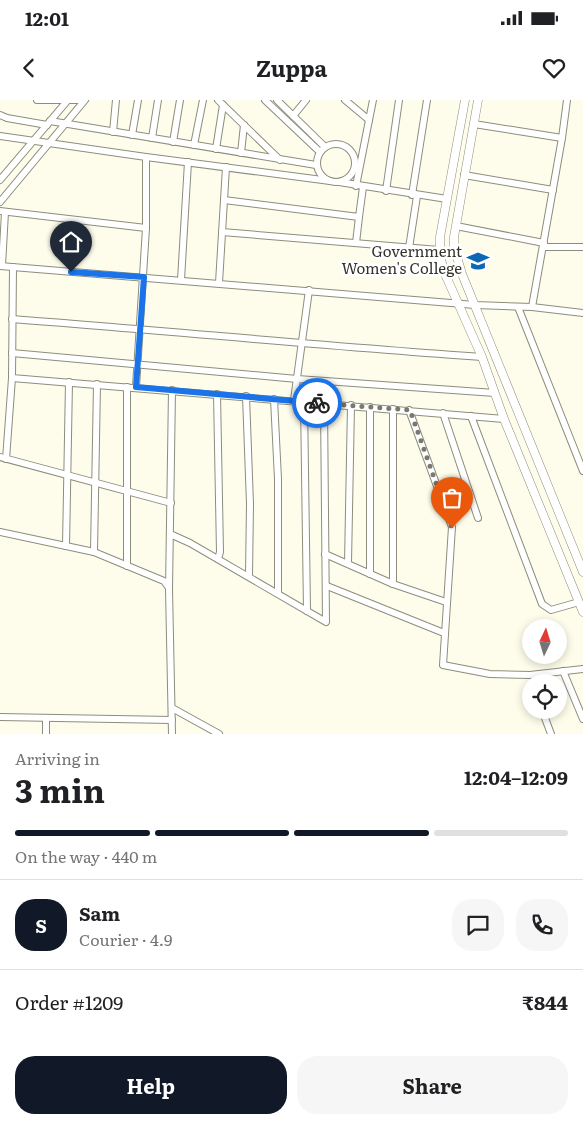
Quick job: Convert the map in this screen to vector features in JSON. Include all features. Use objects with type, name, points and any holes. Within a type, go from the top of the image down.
[{"type":"street","points":[[37,100],[85,100]]},
{"type":"street","points":[[0,202],[85,100]]},
{"type":"street","points":[[113,132],[116,100]]},
{"type":"street","points":[[132,135],[138,100]]},
{"type":"street","points":[[152,138],[158,100]]},
{"type":"street","points":[[173,142],[180,100]]},
{"type":"street","points":[[194,145],[203,100]]},
{"type":"street","points":[[218,100],[280,160]]},
{"type":"street","points":[[266,100],[320,152]]},
{"type":"street","points":[[277,100],[325,146]]},
{"type":"street","points":[[294,116],[306,100]]},
{"type":"street","points":[[345,100],[369,120]]},
{"type":"street","points":[[356,243],[360,186],[373,100]]},
{"type":"street","points":[[386,191],[399,100]]},
{"type":"street","points":[[409,248],[414,195],[428,100]]},
{"type":"street","points":[[465,100],[440,250],[446,274],[482,357],[504,419],[583,612]]},
{"type":"street","points":[[478,100],[464,175],[454,247],[475,305],[583,572]]},
{"type":"street","points":[[532,307],[562,138],[566,100]]},
{"type":"street","points":[[0,180],[67,101]]},
{"type":"street","points":[[216,149],[224,105]]},
{"type":"street","points":[[2,117],[66,124],[316,165]]},
{"type":"street","points":[[474,124],[562,138]]},
{"type":"street","points":[[241,153],[244,125]]},
{"type":"street","points":[[0,136],[338,182],[447,199]]},
{"type":"street","points":[[330,181],[319,172],[316,165],[320,152],[325,146],[340,144],[352,153],[354,168],[345,180],[338,182]]},
{"type":"street","points":[[136,387],[144,277],[146,157]]},
{"type":"street","points":[[181,280],[188,162]]},
{"type":"street","points":[[219,283],[226,167]]},
{"type":"street","points":[[464,175],[553,190]]},
{"type":"street","points":[[224,200],[359,217]]},
{"type":"street","points":[[146,228],[3,211],[1,266],[460,304],[532,307],[583,313]]},
{"type":"street","points":[[456,226],[544,245],[583,248]]},
{"type":"street","points":[[222,232],[440,250]]},
{"type":"street","points":[[13,267],[12,378],[3,458],[94,484],[171,503]]},
{"type":"street","points":[[294,400],[309,290]]},
{"type":"street","points":[[518,307],[583,471]]},
{"type":"street","points":[[12,319],[139,328],[302,345],[482,357]]},
{"type":"street","points":[[12,353],[297,379],[495,393]]},
{"type":"street","points":[[12,378],[274,398],[504,419]]},
{"type":"street","points":[[66,546],[69,382]]},
{"type":"street","points":[[94,552],[97,384]]},
{"type":"street","points":[[127,387],[127,566]]},
{"type":"street","points":[[172,390],[170,534],[172,734]]},
{"type":"street","points":[[217,394],[220,552],[218,559]]},
{"type":"street","points":[[246,396],[250,504],[249,576]]},
{"type":"street","points":[[274,398],[278,479],[278,593]]},
{"type":"street","points":[[304,401],[307,611]]},
{"type":"street","points":[[170,534],[249,576],[326,622],[324,403]]},
{"type":"street","points":[[348,563],[351,405]]},
{"type":"street","points":[[370,407],[370,574]]},
{"type":"street","points":[[393,409],[393,584]]},
{"type":"street","points":[[410,410],[452,528],[443,665],[490,674],[522,675]]},
{"type":"street","points":[[442,414],[478,518]]},
{"type":"street","points":[[471,416],[542,604],[551,610],[579,602]]},
{"type":"street","points":[[534,493],[548,487]]},
{"type":"street","points":[[0,532],[94,552],[164,581],[170,589]]},
{"type":"street","points":[[325,554],[393,584],[446,602]]},
{"type":"street","points":[[327,586],[444,633]]},
{"type":"street","points":[[538,674],[583,669]]},
{"type":"street","points":[[563,671],[583,719]]},
{"type":"street","points":[[172,708],[219,734]]},
{"type":"street","points":[[0,717],[172,720]]},
{"type":"street","points":[[46,718],[46,734]]},
{"type":"street","points":[[545,719],[551,734]]},
{"type":"way so far","points":[[317,403],[410,410],[452,528]]},
{"type":"place","name":"Government Women's College","points":[[478,261]]},
{"type":"route","points":[[71,272],[144,277],[136,387],[317,403]]}]
